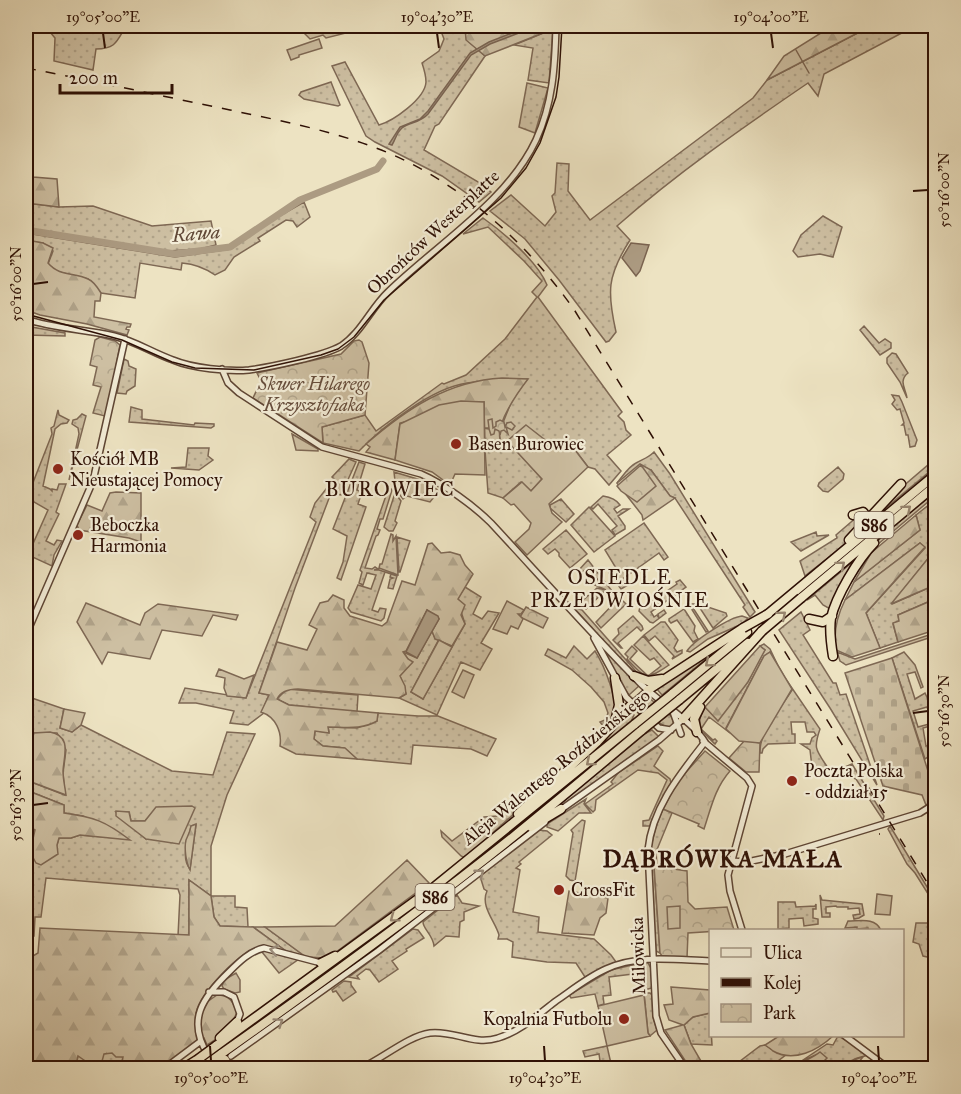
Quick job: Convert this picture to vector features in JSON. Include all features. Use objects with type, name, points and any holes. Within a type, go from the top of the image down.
[{"type":"highway","name":"Aleja Walentego Roździeńskiego","points":[[749,635],[762,632],[813,576],[936,474]]},
{"type":"highway","points":[[813,576],[901,484]]},
{"type":"highway","name":"Aleja Walentego Roździeńskiego","points":[[184,1068],[200,1065],[222,1052],[357,956],[512,838],[749,635],[768,614],[799,594],[880,532],[936,485]]},
{"type":"highway","points":[[854,515],[863,512],[867,517],[866,522]]},
{"type":"highway","points":[[833,657],[830,637],[832,616],[858,561],[875,542],[880,532]]},
{"type":"highway","points":[[809,619],[824,622],[832,616]]},
{"type":"highway","points":[[648,690],[665,678],[749,635]]},
{"type":"highway","points":[[697,732],[694,722],[696,714],[749,635]]},
{"type":"highway","points":[[634,676],[648,681],[665,678]]},
{"type":"highway","points":[[615,678],[619,705],[615,723]]},
{"type":"highway","points":[[683,719],[710,692]]},
{"type":"highway","points":[[500,835],[515,817],[597,742],[632,704]]},
{"type":"highway","name":"Aleja Walentego Roździeńskiego","points":[[222,1052],[639,727]]},
{"type":"highway","points":[[512,838],[561,809]]},
{"type":"highway","points":[[321,963],[355,947]]},
{"type":"highway","points":[[215,1068],[237,1022]]},
{"type":"street","name":"Obrońców Westerplatte","points":[[26,319],[125,339],[181,363],[234,370],[249,370],[328,352],[343,344],[354,335],[389,291],[510,181],[536,141],[547,112],[554,79],[556,26]]},
{"type":"street","points":[[26,635],[93,481],[125,339]]},
{"type":"street","points":[[222,369],[228,382],[247,400],[322,447],[417,473],[435,481],[488,520],[592,634],[705,742]]},
{"type":"street","points":[[228,382],[229,375],[234,370]]},
{"type":"street","points":[[592,634],[624,694],[632,704],[658,728],[664,730],[686,727],[751,783],[752,789],[728,875],[729,888],[742,929]]},
{"type":"street","name":"Aleja Walentego Roździeńskiego","points":[[632,704],[648,690]]},
{"type":"street","points":[[672,711],[681,734],[675,721],[673,729]]},
{"type":"street","name":"Aleja Walentego Roździeńskiego","points":[[222,1052],[370,957],[561,809],[673,729],[683,719]]},
{"type":"street","name":"Milowicka","points":[[685,1068],[664,1037],[658,1024],[655,1005],[649,840],[673,784],[705,742]]},
{"type":"street","points":[[732,861],[747,862],[794,852],[920,813],[936,803]]},
{"type":"street","points":[[215,1068],[201,1041],[198,1017],[202,1004],[218,982],[245,957],[260,948],[321,963]]},
{"type":"street","points":[[361,1068],[428,1033],[450,1034],[478,1041],[498,1038],[517,1029],[586,980],[607,969],[629,962],[654,959],[709,962]]},
{"type":"street","points":[[218,982],[224,992]]},
{"type":"street","points":[[209,992],[224,992],[234,997],[240,1014],[237,1022]]},
{"type":"street","points":[[848,1037],[888,1068]]},
{"type":"street","points":[[165,1068],[201,1041]]},
{"type":"green space","points":[[45,26],[126,26],[112,46],[96,49],[93,70],[54,61],[55,38]]},
{"type":"green space","points":[[297,26],[324,26],[333,30],[334,26],[346,26],[346,33],[326,38],[323,35],[310,39]]},
{"type":"green space","points":[[439,26],[465,26],[467,40],[485,56],[439,124],[435,126],[424,150],[491,192],[479,202],[442,176],[366,136],[332,66],[345,62],[379,125],[400,114],[424,89],[426,82],[422,63],[439,51],[444,39]]},
{"type":"green space","points":[[465,26],[552,26],[553,29],[485,56],[466,40]]},
{"type":"green space","points":[[832,26],[871,26],[767,80],[784,56]]},
{"type":"green space","points":[[871,26],[915,26],[824,74],[818,96],[808,83],[734,134],[617,226],[630,240],[613,274],[610,295],[616,332],[609,341],[606,342],[525,239],[490,211],[511,195],[545,226],[556,212],[552,196],[555,193],[557,163],[569,164],[568,191],[590,220],[753,98],[767,80]]},
{"type":"green space","points":[[553,29],[549,83],[528,80],[533,48],[514,45]]},
{"type":"green space","points":[[319,39],[322,48],[291,60],[287,50]]},
{"type":"green space","points":[[331,82],[340,105],[338,106],[304,99],[299,95],[301,92]]},
{"type":"green space","points":[[527,83],[548,88],[535,133],[519,127]]},
{"type":"green space","points":[[28,168],[33,177],[57,179],[59,207],[26,203],[26,171]]},
{"type":"green space","points":[[304,202],[310,217],[297,227],[293,221],[286,220],[258,238],[260,241],[234,257],[225,270],[215,275],[199,267],[182,263],[181,270],[140,263],[135,298],[101,293],[88,279],[55,271],[48,264],[53,251],[43,243],[26,241],[26,233],[175,257],[231,249],[269,222]]},
{"type":"green space","points":[[26,203],[59,207],[93,206],[152,226],[211,221],[216,245],[200,249],[168,251],[26,228]]},
{"type":"green space","points":[[823,216],[842,227],[833,257],[820,254],[798,257],[793,251],[801,235]]},
{"type":"green space","points":[[483,218],[510,239],[536,267],[547,285],[538,297],[622,412],[618,416],[631,435],[607,455],[621,471],[609,485],[595,469],[588,467],[575,450],[508,441],[542,479],[531,491],[521,482],[503,498],[488,493],[485,450],[500,439],[499,433],[512,400],[527,379],[467,383],[439,392],[394,420],[359,451],[323,443],[322,427],[365,415],[376,431],[442,383],[466,375],[505,339],[537,297],[532,292],[542,281],[488,227],[463,234]]},
{"type":"green space","points":[[27,240],[43,243],[53,248],[48,263],[57,270],[83,277],[94,283],[101,293],[100,301],[95,301],[94,317],[131,324],[126,329],[129,330],[127,335],[26,310]]},
{"type":"green space","points":[[26,326],[65,333],[65,336],[26,335]]},
{"type":"green space","points":[[864,326],[879,343],[885,339],[891,343],[891,348],[880,355],[860,330]]},
{"type":"green space","points":[[100,337],[115,341],[120,345],[105,416],[93,413],[101,387],[93,385],[97,367],[90,365],[95,340]]},
{"type":"green space","name":"Skwer Hilarego Krzysztofiaka","points":[[354,341],[362,342],[369,363],[365,415],[322,427],[323,443],[253,398],[261,381],[257,373],[341,354]]},
{"type":"green space","points":[[892,353],[896,354],[908,373],[903,379],[907,398],[900,382],[887,363],[887,358]]},
{"type":"green space","points":[[124,359],[128,361],[129,366],[136,369],[135,386],[126,394],[117,393]]},
{"type":"green space","points":[[502,378],[528,379],[504,416],[500,439],[485,450],[484,402],[400,423],[395,460],[366,452],[370,447],[366,444],[397,419],[429,399],[464,385]]},
{"type":"green space","points":[[892,395],[899,396],[902,402],[917,440],[915,446],[910,447],[908,435],[902,425],[904,423],[900,409],[897,410],[892,404],[895,400]]},
{"type":"green space","points":[[461,401],[484,402],[485,475],[455,474],[450,485],[432,472],[395,460],[400,424],[439,405]]},
{"type":"green space","points":[[131,407],[142,410],[142,419],[194,425],[195,423],[214,424],[214,426],[211,428],[129,422]]},
{"type":"green space","points":[[58,410],[59,415],[69,420],[55,429],[43,486],[52,491],[52,489],[57,490],[59,484],[66,484],[56,512],[59,514],[46,541],[54,545],[57,540],[62,541],[54,555],[52,566],[28,555],[48,510],[27,498],[52,434],[51,428],[54,426]]},
{"type":"green space","points":[[82,414],[86,416],[69,480],[79,434],[78,428],[72,424],[73,420]]},
{"type":"green space","points":[[492,419],[493,428],[500,420],[504,422],[505,427],[511,422],[515,426],[512,430],[506,427],[508,434],[504,430],[500,435],[495,429],[494,434],[491,435],[489,429],[483,428],[489,428],[488,420]]},
{"type":"green space","points":[[526,425],[553,446],[575,450],[588,467],[549,504],[552,513],[562,522],[527,555],[515,542],[529,529],[531,523],[514,504],[511,505],[503,498],[522,482],[531,491],[542,479],[507,441]]},
{"type":"green space","points":[[292,434],[318,449],[318,451],[296,450]]},
{"type":"green space","points":[[188,448],[209,448],[208,456],[213,460],[199,470],[171,468],[186,467]]},
{"type":"green space","points":[[654,452],[755,612],[750,617],[743,607],[745,605],[675,498],[670,496],[651,470],[617,483],[630,467]]},
{"type":"green space","points":[[349,459],[356,462],[341,495],[331,493],[259,693],[269,695],[262,712],[264,713],[248,725],[230,723],[234,711],[196,703],[179,703],[185,688],[246,698],[316,522],[310,517],[315,503],[334,479],[332,477]]},
{"type":"green space","points":[[935,459],[935,467],[875,517],[894,494]]},
{"type":"green space","points":[[359,462],[365,464],[357,490],[362,492],[358,504],[366,507],[341,580],[337,578],[343,562],[347,536],[333,529]]},
{"type":"green space","points":[[640,464],[651,470],[670,496],[675,498],[643,520],[642,515],[617,483]]},
{"type":"green space","points":[[641,465],[656,486],[637,502],[617,486]]},
{"type":"green space","points":[[838,467],[844,474],[843,479],[828,492],[823,491],[818,486],[819,483]]},
{"type":"green space","points":[[394,472],[424,481],[439,491],[430,502],[407,496],[403,499],[396,490]]},
{"type":"green space","points":[[389,487],[392,490],[383,519],[380,519],[377,529],[380,530],[365,568],[375,567],[378,569],[374,570],[385,572],[372,610],[378,612],[380,608],[386,609],[384,618],[381,621],[351,612],[348,608],[358,585],[371,589],[376,575],[367,573],[363,585],[359,583],[362,572],[360,570]]},
{"type":"green space","points":[[935,492],[935,496],[877,545],[859,566],[835,611],[854,572],[869,550],[892,527]]},
{"type":"green space","points":[[110,493],[141,493],[141,542],[79,530],[77,525],[87,505],[102,511]]},
{"type":"green space","points":[[395,493],[401,501],[395,521],[397,523],[393,531],[389,531],[384,527]]},
{"type":"green space","points":[[603,496],[613,499],[620,505],[614,509],[617,513],[623,509],[629,509],[618,516],[625,529],[615,535],[612,530],[617,526],[598,504],[593,509],[591,507]]},
{"type":"green space","points":[[561,499],[574,514],[566,522],[550,508],[550,505]]},
{"type":"green space","points":[[935,500],[935,554],[930,556],[892,604],[935,585],[935,599],[898,615],[899,621],[893,624],[898,642],[880,648],[866,613],[925,548],[920,543],[845,600],[854,582],[920,530],[916,515]]},
{"type":"green space","points":[[589,507],[615,536],[594,552],[571,525]]},
{"type":"green space","points":[[916,515],[920,530],[854,582],[871,553]]},
{"type":"green space","points":[[858,516],[864,518],[853,535],[805,576],[800,561],[837,538],[836,535]]},
{"type":"green space","points":[[644,523],[668,557],[664,560],[659,553],[624,578],[628,585],[621,589],[609,573],[616,568],[605,550]]},
{"type":"green space","points":[[566,530],[587,554],[570,568],[555,549],[548,554],[543,549]]},
{"type":"green space","points":[[816,532],[817,536],[829,535],[801,551],[791,542]]},
{"type":"green space","points":[[391,534],[393,541],[396,536],[398,575],[379,568]]},
{"type":"green space","points":[[397,537],[410,541],[400,572],[399,572]]},
{"type":"green space","points":[[432,543],[441,553],[450,552],[460,555],[473,574],[458,599],[465,605],[461,615],[465,624],[452,646],[435,639],[432,631],[439,619],[427,610],[406,651],[403,652],[413,662],[400,676],[406,694],[399,698],[291,689],[279,696],[277,699],[289,705],[378,713],[377,721],[365,726],[328,727],[329,733],[315,731],[314,739],[323,746],[345,748],[357,759],[296,754],[280,746],[277,726],[271,717],[261,712],[269,695],[259,693],[277,642],[307,650],[317,629],[309,625],[320,603],[328,601],[333,595],[344,600],[344,608],[350,616],[382,626],[387,622],[402,581],[415,585],[428,544]]},
{"type":"green space","points":[[920,543],[925,547],[866,613],[880,648],[852,657],[836,650],[836,624],[845,600]]},
{"type":"green space","points":[[935,554],[935,585],[891,604],[930,556]]},
{"type":"green space","points":[[861,555],[832,610],[823,605],[815,595],[807,600]]},
{"type":"green space","points":[[588,560],[612,591],[612,595],[611,597],[605,591],[586,609],[582,601],[597,588],[606,590],[595,585],[599,581],[587,568],[580,574],[578,571]]},
{"type":"green space","points":[[389,573],[397,576],[393,589],[388,588],[390,579],[393,578]]},
{"type":"green space","points":[[680,580],[686,587],[651,612],[654,617],[657,615],[659,618],[658,614],[664,610],[666,613],[653,623],[650,622],[639,611],[640,607],[642,608]]},
{"type":"green space","points":[[465,587],[481,597],[473,614],[482,619],[488,611],[499,613],[481,643],[492,649],[480,670],[461,662],[437,715],[399,698],[406,694],[400,676],[408,659],[403,652],[417,658],[432,631],[435,638],[439,639],[411,692],[423,699],[465,624],[457,599]]},
{"type":"green space","points":[[618,599],[626,604],[601,628],[596,622]]},
{"type":"green space","points":[[935,599],[935,630],[898,642],[893,623],[899,621],[898,615]]},
{"type":"green space","points":[[507,601],[524,610],[518,614],[523,619],[518,629],[511,626],[507,634],[493,629]]},
{"type":"green space","points":[[86,603],[140,625],[145,613],[158,604],[238,615],[236,620],[213,615],[202,636],[162,630],[150,659],[108,652],[102,664],[77,622]]},
{"type":"green space","points":[[699,604],[726,613],[727,616],[713,628],[698,605],[693,608],[708,631],[706,632],[689,605]]},
{"type":"green space","points":[[526,607],[548,618],[543,628],[520,617]]},
{"type":"green space","points":[[573,607],[582,610],[641,677],[614,652]]},
{"type":"green space","points":[[684,609],[695,626],[694,631],[698,639],[693,642],[677,620],[671,623],[669,621]]},
{"type":"green space","points":[[801,612],[810,630],[803,635],[833,683],[836,683],[840,695],[846,694],[877,785],[779,630]]},
{"type":"green space","points":[[633,616],[643,629],[641,631],[637,627],[618,643],[621,648],[613,640],[619,634],[618,629]]},
{"type":"green space","points":[[742,616],[748,618],[742,624],[708,639],[690,652],[687,651],[696,641],[712,630],[729,620]]},
{"type":"green space","points":[[661,622],[665,622],[678,640],[674,648],[677,652],[682,650],[682,653],[672,659],[674,656],[655,636],[649,641],[644,635]]},
{"type":"green space","points":[[935,633],[935,636],[846,665],[840,661],[837,652],[855,659]]},
{"type":"green space","points":[[643,636],[669,665],[650,675],[661,666],[654,658],[650,660],[634,645]]},
{"type":"green space","points":[[734,636],[662,695],[656,688]]},
{"type":"green space","points":[[439,640],[452,647],[423,699],[411,692]]},
{"type":"green space","points":[[764,644],[770,649],[778,666],[770,652],[764,656],[726,728],[730,733],[709,717],[701,729],[700,719],[705,707],[718,720],[765,650],[760,646]]},
{"type":"green space","points":[[601,645],[640,685],[629,695],[618,680]]},
{"type":"green space","points":[[574,646],[587,659],[595,651],[613,693],[614,717],[608,727],[592,742],[593,736],[604,727],[600,722],[605,720],[608,713],[604,702],[572,670],[545,655],[548,649],[566,658]]},
{"type":"green space","points":[[632,646],[637,651],[630,659],[647,675],[627,659],[625,654]]},
{"type":"green space","points":[[760,646],[765,650],[748,682],[718,721],[705,707]]},
{"type":"green space","points":[[770,652],[792,689],[760,743],[739,741],[726,729],[764,656]]},
{"type":"green space","points":[[904,652],[915,665],[923,687],[921,688],[915,672],[907,674],[915,699],[925,693],[931,706],[928,710],[927,707],[913,711],[918,727],[935,721],[935,728],[934,725],[923,728],[926,746],[935,744],[933,753],[925,759],[892,658]]},
{"type":"green space","points":[[892,658],[935,793],[935,798],[926,805],[922,795],[883,786],[845,673]]},
{"type":"green space","points":[[219,669],[244,679],[254,675],[246,698],[227,696],[224,688],[225,678],[216,676]]},
{"type":"green space","points":[[463,670],[474,675],[464,698],[452,692]]},
{"type":"green space","points":[[785,678],[820,729],[816,745],[818,753],[828,768],[826,771],[809,771],[812,767],[810,750],[801,744],[810,744],[816,735],[814,732],[807,732],[805,722],[791,722],[795,743],[768,744],[760,753],[767,728],[792,690]]},
{"type":"green space","points":[[287,689],[358,695],[357,712],[289,705],[277,699]]},
{"type":"green space","points":[[26,696],[64,709],[60,728],[72,732],[81,725],[172,771],[213,775],[227,732],[255,734],[227,795],[211,846],[211,896],[189,880],[189,935],[178,936],[180,895],[178,889],[46,878],[41,917],[35,917],[34,936],[26,937],[26,825],[35,830],[30,852],[57,845],[59,838],[80,835],[128,839],[83,816],[64,813],[64,805],[26,790],[26,780],[65,795],[63,773],[66,750],[57,733],[34,733],[26,753]],"holes":[[[116,812],[129,812],[131,821],[145,821],[152,813],[146,839]],[[196,825],[190,869],[186,859],[186,848],[191,826]]]},
{"type":"green space","points":[[648,697],[672,717],[671,728],[662,724],[642,708],[642,699]]},
{"type":"green space","points":[[64,709],[85,713],[81,725],[72,732],[60,728]]},
{"type":"green space","points":[[629,711],[634,715],[631,722],[561,781]]},
{"type":"green space","points":[[378,713],[438,716],[496,739],[487,756],[471,749],[413,745],[411,764],[357,759],[344,748],[323,746],[314,739],[315,731],[329,732],[328,727],[357,728],[377,721]]},
{"type":"green space","points":[[652,730],[659,737],[542,819],[644,734]]},
{"type":"green space","points":[[702,730],[717,741],[715,744],[706,735]]},
{"type":"green space","points":[[34,733],[57,734],[64,742],[63,774],[66,795],[26,780],[29,760],[27,753]]},
{"type":"green space","points":[[745,740],[760,743],[759,772],[746,772],[729,758]]},
{"type":"green space","points":[[658,746],[663,751],[654,766],[670,779],[671,783],[650,826],[643,826],[643,821],[649,820],[667,780],[658,773],[638,770],[596,800],[593,812],[585,804],[613,784],[611,782],[618,773]]},
{"type":"green space","points":[[705,751],[730,771],[717,791],[704,829],[698,826],[699,824],[663,809],[678,781]]},
{"type":"green space","points":[[852,764],[884,816],[883,820],[856,779],[846,775],[845,767]]},
{"type":"green space","points":[[26,790],[64,805],[64,813],[99,821],[130,840],[80,835],[59,838],[58,854],[41,865],[36,863],[30,852],[35,830],[26,825]]},
{"type":"green space","points":[[586,799],[584,804],[591,813],[579,813],[558,831],[547,827],[547,824]]},
{"type":"green space","points":[[523,800],[526,803],[467,856],[461,856],[442,837],[441,831],[452,841],[484,817],[497,816]]},
{"type":"green space","points":[[192,806],[195,808],[179,844],[146,839],[116,816],[116,811],[129,812],[131,821],[145,821],[156,807]]},
{"type":"green space","points":[[663,809],[672,813],[656,852],[657,866],[654,866],[660,953],[656,951],[650,851]]},
{"type":"green space","points":[[582,820],[585,821],[575,881],[566,876],[573,833],[571,830]]},
{"type":"green space","points":[[196,824],[190,870],[186,860],[185,843],[191,826]]},
{"type":"green space","points":[[890,826],[935,900],[935,905],[907,864],[888,829]]},
{"type":"green space","points":[[539,830],[547,831],[552,835],[519,862],[521,864],[516,868],[520,870],[513,912],[539,917],[538,932],[594,939],[616,962],[585,977],[576,963],[512,957],[513,942],[498,939],[499,935],[485,902],[487,891],[484,889],[480,876]]},
{"type":"green space","points":[[407,860],[429,883],[328,958],[306,957],[265,927],[335,926]]},
{"type":"green space","points":[[654,866],[687,871],[688,902],[695,909],[727,907],[734,929],[709,929],[709,932],[688,933],[687,958],[662,956]]},
{"type":"green space","points":[[189,880],[211,896],[214,917],[220,926],[253,927],[286,951],[259,947],[232,964],[199,1005],[195,1020],[197,1041],[161,1068],[151,1065],[147,1068],[121,1068],[123,1057],[116,1057],[112,1053],[104,1054],[101,1065],[94,1067],[78,1056],[76,1065],[81,1068],[26,1068],[26,956],[38,953],[40,928],[189,935]]},
{"type":"green space","points":[[569,891],[608,898],[606,913],[600,918],[594,935],[562,933]]},
{"type":"green space","points":[[877,894],[892,896],[890,915],[875,914]]},
{"type":"green space","points":[[457,895],[462,903],[479,906],[464,912],[464,920],[460,922],[459,937],[446,936],[434,946],[423,922]]},
{"type":"green space","points":[[820,895],[822,900],[862,904],[864,915],[854,919],[853,915],[860,914],[859,908],[848,909],[848,907],[836,906],[826,907],[826,913],[830,913],[830,917],[822,917]]},
{"type":"green space","points":[[211,896],[235,896],[235,907],[247,908],[248,927],[220,926],[214,917]]},
{"type":"green space","points":[[778,902],[795,902],[796,907],[815,906],[816,904],[816,909],[813,909],[813,918],[818,919],[818,924],[804,926],[803,918],[789,919],[789,928],[778,929]]},
{"type":"green space","points":[[680,906],[680,928],[668,929],[667,907]]},
{"type":"green space","points":[[862,920],[871,921],[880,929],[857,929],[857,927],[845,928],[848,921]]},
{"type":"green space","points":[[916,923],[935,923],[935,982],[929,981],[932,958],[923,956],[919,944],[913,942]]},
{"type":"green space","points":[[253,927],[265,927],[306,957],[286,951]]},
{"type":"green space","points":[[413,929],[418,930],[424,938],[392,961],[398,969],[379,982],[370,970],[366,969],[357,976],[359,979],[349,977]]},
{"type":"green space","points":[[267,950],[299,959],[279,973],[262,952]]},
{"type":"green space","points":[[645,962],[651,968],[652,988],[644,990],[641,973],[609,977],[611,995],[603,996],[604,1004],[598,1006],[595,994],[571,998],[569,995],[611,970]]},
{"type":"green space","points":[[236,973],[240,980],[240,992],[235,993],[222,986],[224,980]]},
{"type":"green space","points":[[344,981],[351,982],[356,992],[343,1001],[336,991],[332,990]]},
{"type":"green space","points":[[671,987],[709,990],[709,1013],[693,1017],[684,1025],[691,1044],[705,1068],[690,1068],[665,1030],[683,1025],[669,1020],[664,1005],[673,1004]]},
{"type":"green space","points":[[644,993],[652,995],[653,1017],[657,1030],[650,1036],[648,1033]]},
{"type":"green space","points":[[217,995],[230,999],[237,1012],[225,1031],[207,1045],[204,1038],[202,1039],[200,1020],[204,1004]]},
{"type":"green space","name":"Kopalnia Futbolu","points":[[644,995],[650,1036],[607,1046],[598,1006]]},
{"type":"green space","points":[[709,1013],[709,1037],[712,1037],[712,1045],[691,1044],[684,1025],[693,1017]]},
{"type":"green space","points":[[777,1037],[832,1037],[813,1050],[789,1056],[773,1051],[765,1045]]},
{"type":"green space","points":[[837,1037],[840,1037],[868,1055],[834,1067],[820,1053],[800,1062],[827,1044],[833,1045]]},
{"type":"green space","points":[[765,1045],[774,1051],[787,1054],[774,1064],[778,1068],[731,1068],[760,1046]]},
{"type":"green space","points":[[607,1046],[612,1068],[601,1068],[599,1054],[585,1057],[583,1051]]},
{"type":"green space","points":[[820,1052],[827,1058],[825,1060],[829,1065],[833,1064],[836,1068],[793,1068],[814,1056]]},
{"type":"green space","points":[[112,1053],[123,1057],[121,1068],[81,1068],[76,1065],[78,1055]]},
{"type":"green space","points":[[863,1057],[854,1068],[836,1068],[856,1059]]},
{"type":"shaded area","points":[[530,26],[537,26],[490,44],[471,55],[428,114],[422,119],[402,128],[392,145],[389,144],[400,127],[420,119],[428,111],[470,53],[489,42]]},
{"type":"shaded area","points":[[631,243],[649,245],[636,276],[622,258]]},
{"type":"shaded area","points":[[427,610],[439,619],[417,658],[406,652]]},
{"type":"waterway","points":[[796,50],[809,73]]},
{"type":"waterway","name":"Rawa","points":[[26,230],[175,254],[230,247],[300,200],[377,169],[383,161]]},
{"type":"tram line","points":[[26,314],[122,340],[172,362],[195,368],[254,370],[338,349],[354,337],[384,300],[501,198],[526,168],[540,143],[556,97],[562,26]]},
{"type":"railway","points":[[26,68],[276,120],[369,145],[412,164],[436,178],[459,193],[502,228],[541,268],[575,311],[936,897]]},
{"type":"place","name":"Basen Burowiec","points":[[456,444]]},
{"type":"place","name":"Kościół MB Nieustającej Pomocy","points":[[58,469]]},
{"type":"place","name":"Beboczka Harmonia","points":[[78,535]]},
{"type":"place","name":"Poczta Polska - oddział 15","points":[[792,781]]},
{"type":"place","name":"CrossFit","points":[[559,890]]},
{"type":"place","name":"Kopalnia Futbolu","points":[[624,1019]]},
{"type":"district","name":"BUROWIEC","points":[[390,489]]},
{"type":"district","name":"OSIEDLE PRZEDWIOŚNIE","points":[[620,588]]},
{"type":"district","name":"DĄBRÓWKA MAŁA","points":[[723,859]]}]
